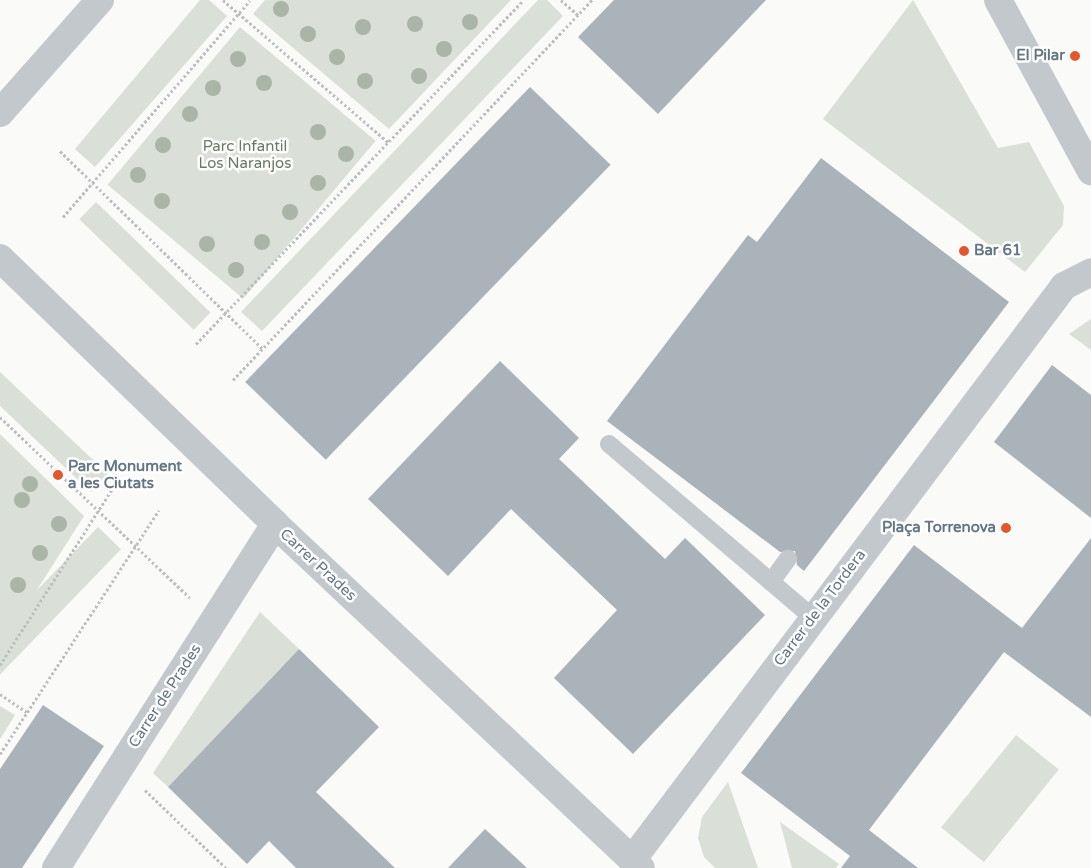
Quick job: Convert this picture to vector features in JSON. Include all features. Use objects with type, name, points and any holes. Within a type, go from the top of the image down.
[{"type":"street","points":[[0,113],[100,0]]},
{"type":"street","points":[[998,0],[1091,171]]},
{"type":"street","name":"Carrer Prades","points":[[0,258],[275,524],[637,864]]},
{"type":"street","name":"Carrer de la Tordera","points":[[637,864],[812,617],[1064,286],[1091,272]]},
{"type":"street","name":"Carrer de Prades","points":[[56,868],[275,524]]},
{"type":"lane","points":[[609,444],[812,617]]},
{"type":"lane","points":[[771,582],[788,559]]},
{"type":"path","points":[[223,0],[389,143]]},
{"type":"path","points":[[63,217],[250,0]]},
{"type":"path","points":[[196,344],[524,0]]},
{"type":"path","points":[[561,0],[578,15]]},
{"type":"path","points":[[233,380],[592,0]]},
{"type":"path","points":[[60,151],[263,349]]},
{"type":"path","points":[[0,417],[195,602]]},
{"type":"path","points":[[0,665],[121,475]]},
{"type":"path","points":[[0,754],[159,510]]},
{"type":"path","points":[[0,694],[27,712]]},
{"type":"path","points":[[140,785],[226,868]]},
{"type":"green space","points":[[200,0],[209,0],[227,16],[95,167],[75,149]]},
{"type":"green space","points":[[265,0],[511,0],[389,129],[253,14]]},
{"type":"green space","points":[[538,0],[547,0],[563,16],[262,331],[241,312]]},
{"type":"green space","points":[[913,0],[998,148],[1029,142],[1064,206],[1063,225],[1025,272],[823,119]]},
{"type":"green space","name":"Parc Infantil Los Naranjos","points":[[240,27],[376,141],[243,299],[108,185]]},
{"type":"green space","points":[[96,202],[210,312],[194,330],[79,219]]},
{"type":"green space","points":[[1091,319],[1091,350],[1069,334]]},
{"type":"green space","points":[[0,372],[108,474],[91,492],[0,406]]},
{"type":"green space","points":[[0,434],[84,516],[0,648]]},
{"type":"green space","points":[[98,527],[121,549],[0,675],[0,628]]},
{"type":"green space","points":[[260,612],[299,649],[168,787],[153,773]]},
{"type":"green space","points":[[0,706],[15,715],[0,739]]},
{"type":"green space","points":[[1016,735],[1059,770],[984,862],[941,827]]},
{"type":"green space","points":[[728,782],[758,868],[715,868],[704,857],[698,838],[702,817]]},
{"type":"green space","points":[[780,822],[839,864],[836,868],[792,868]]},
{"type":"building","points":[[614,0],[766,0],[658,114],[578,37]]},
{"type":"building","points":[[530,87],[611,165],[326,460],[245,382]]},
{"type":"building","points":[[821,158],[1009,302],[804,571],[797,565],[795,551],[780,552],[607,421],[748,235],[757,242]]},
{"type":"building","points":[[500,361],[579,438],[559,459],[665,559],[685,538],[765,615],[633,754],[554,678],[617,610],[511,509],[448,576],[368,499]]},
{"type":"building","points":[[1052,365],[1091,395],[1091,518],[994,442]]},
{"type":"building","points":[[1091,538],[1091,717],[1004,652],[869,830],[918,868],[841,868],[850,856],[741,773],[914,545],[1022,628]]},
{"type":"building","points":[[299,649],[379,727],[316,792],[395,868],[296,868],[269,841],[247,864],[168,787]]},
{"type":"building","points":[[43,705],[104,746],[22,868],[0,868],[0,769]]},
{"type":"building","points":[[485,829],[527,868],[448,868]]},
{"type":"place","name":"El Pilar","points":[[1075,56]]},
{"type":"place","name":"Bar 61","points":[[964,251]]},
{"type":"place","name":"Parc Monument a les Ciutats","points":[[58,475]]},
{"type":"place","name":"Plaça Torrenova","points":[[1006,528]]}]
